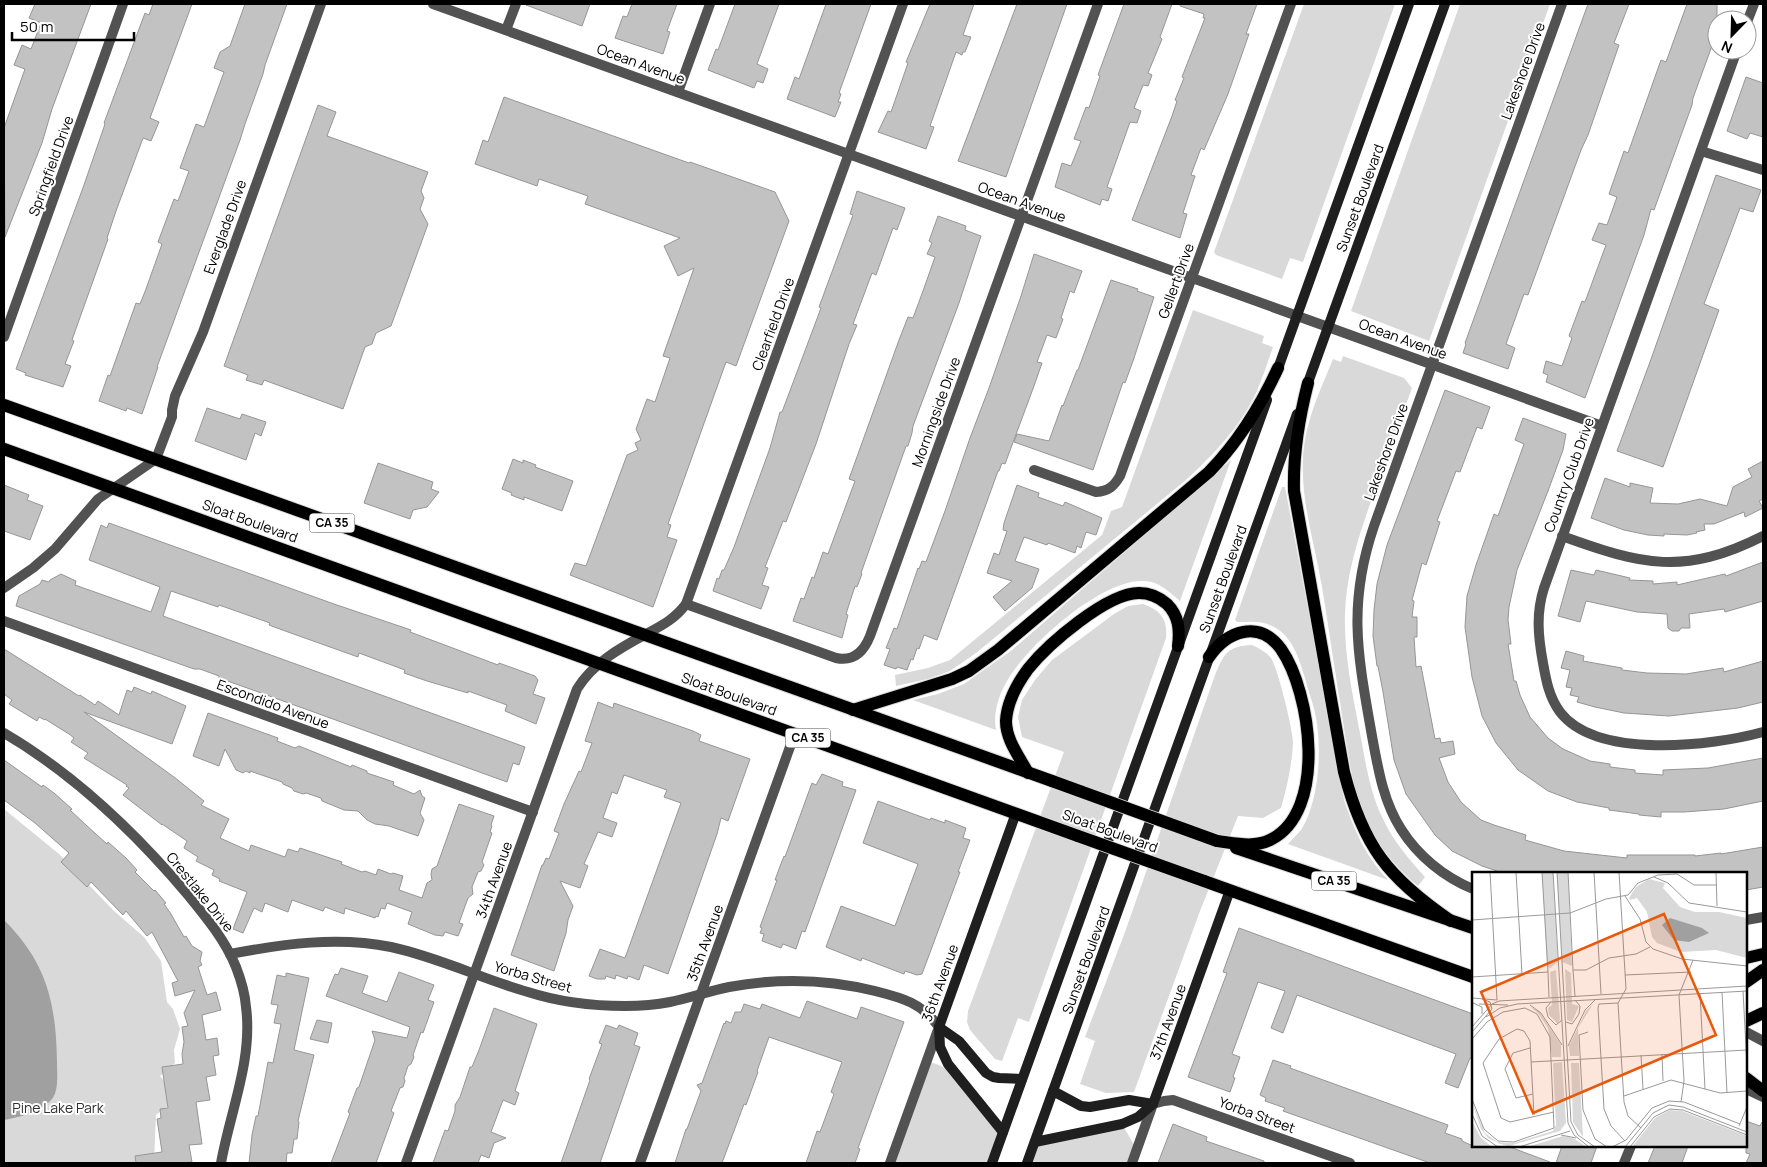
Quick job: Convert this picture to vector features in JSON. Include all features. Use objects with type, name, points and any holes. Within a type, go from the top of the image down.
[{"type":"main road","name":"Sunset Boulevard","points":[[992,1163],[1409,4]]},
{"type":"main road","name":"Sunset Boulevard","points":[[1027,1163],[1445,4]]},
{"type":"main road","points":[[853,710],[952,679],[969,671],[998,650],[1209,472],[1223,458],[1246,428],[1278,368]]},
{"type":"main road","points":[[1308,383],[1296,442],[1294,491],[1340,753],[1349,792],[1362,828],[1382,861],[1412,892],[1451,921]]},
{"type":"main road","name":"Sloat Boulevard","points":[[4,405],[1217,841],[1472,928]]},
{"type":"main road","name":"Sloat Boulevard","points":[[4,449],[1472,977]]},
{"type":"main road","points":[[1028,773],[1011,744],[1008,733],[1008,709],[1012,695],[1029,668],[1060,637],[1083,619],[1112,601],[1126,595],[1139,593],[1159,598],[1172,609],[1179,626],[1178,646]]},
{"type":"main road","points":[[1209,657],[1222,642],[1239,633],[1251,631],[1262,634],[1272,640],[1281,650],[1287,661],[1300,695],[1308,735],[1309,754],[1305,790],[1295,816],[1283,830],[1269,840],[1258,844],[1217,841]]},
{"type":"main road","name":"36th Avenue","points":[[939,1027],[1016,813]]},
{"type":"main road","name":"37th Avenue","points":[[1153,1104],[1230,890]]},
{"type":"main road","points":[[1747,958],[1763,954]]},
{"type":"main road","points":[[1747,981],[1763,970]]},
{"type":"main road","points":[[1747,1020],[1763,1012]]},
{"type":"main road","points":[[939,1027],[959,1042],[986,1073],[999,1078],[1022,1079]]},
{"type":"main road","points":[[939,1027],[939,1038],[944,1056],[1003,1132]]},
{"type":"main road","points":[[1747,1079],[1763,1091]]},
{"type":"main road","points":[[1053,1092],[1081,1106],[1090,1107],[1130,1100],[1153,1104]]},
{"type":"main road","points":[[1034,1142],[1122,1124],[1138,1117],[1153,1104]]},
{"type":"street","name":"Springfield Drive","points":[[4,337],[123,4]]},
{"type":"street","name":"Everglade Drive","points":[[156,459],[172,417],[175,396],[203,332],[321,4]]},
{"type":"street","name":"Ocean Avenue","points":[[432,4],[1602,426]]},
{"type":"street","points":[[506,30],[516,4]]},
{"type":"street","points":[[678,92],[710,4]]},
{"type":"street","name":"Clearfield Drive","points":[[645,635],[666,624],[686,604],[903,4]]},
{"type":"street","name":"Morningside Drive","points":[[686,604],[836,658],[850,659],[863,650],[874,626],[1098,4]]},
{"type":"street","name":"Gellert Drive","points":[[1034,470],[1096,492],[1105,491],[1116,483],[1120,476],[1291,4]]},
{"type":"street","name":"Lakeshore Drive","points":[[1472,889],[1454,880],[1430,862],[1410,842],[1393,814],[1386,798],[1361,674],[1358,645],[1358,598],[1368,544],[1562,4]]},
{"type":"street","name":"Country Club Drive","points":[[1733,60],[1540,599],[1538,624],[1548,690],[1561,713],[1570,723],[1587,733],[1606,739],[1656,744],[1713,742],[1763,732]]},
{"type":"street","points":[[1701,151],[1763,170]]},
{"type":"street","points":[[4,588],[33,568],[55,549],[94,503],[112,488],[156,459]]},
{"type":"street","points":[[1562,536],[1623,557],[1662,562],[1680,562],[1719,555],[1763,536]]},
{"type":"street","name":"Escondido Avenue","points":[[4,621],[533,812]]},
{"type":"street","name":"34th Avenue","points":[[406,1163],[575,695],[581,684],[600,663],[645,635]]},
{"type":"street","name":"Crestlake Drive","points":[[4,733],[68,777],[128,830],[160,863],[196,905],[230,954],[244,991],[247,1041],[242,1072],[221,1163]]},
{"type":"street","name":"35th Avenue","points":[[640,1163],[795,733]]},
{"type":"street","points":[[1747,920],[1763,917]]},
{"type":"street","name":"Yorba Street","points":[[230,954],[294,943],[365,943],[412,952],[542,996],[589,1004],[623,1006],[658,1004],[727,988],[760,983],[806,981],[831,983],[874,991],[910,1001],[924,1009],[939,1027]]},
{"type":"street","name":"36th Avenue","points":[[890,1163],[939,1027]]},
{"type":"street","points":[[1747,1033],[1763,1041]]},
{"type":"street","points":[[1747,1089],[1763,1097]]},
{"type":"street","name":"Yorba Street","points":[[1153,1104],[1164,1101],[1183,1103],[1350,1163]]},
{"type":"street","name":"37th Avenue","points":[[1132,1163],[1153,1104]]},
{"type":"street","points":[[1624,1163],[1631,1147]]},
{"type":"green space","points":[[1304,4],[1395,4],[1303,262],[1290,258],[1282,279],[1216,255],[1214,252]]},
{"type":"green space","points":[[1460,4],[1550,4],[1429,341],[1351,311]]},
{"type":"green space","points":[[1193,310],[1264,336],[1262,343],[1273,347],[1251,404],[1235,428],[1217,450],[1186,480],[976,653],[950,671],[928,679],[896,686],[895,675],[928,668],[950,660],[1102,535],[1111,511],[1122,507]]},
{"type":"green space","points":[[1343,356],[1404,378],[1412,388],[1355,550],[1346,598],[1345,630],[1351,686],[1371,786],[1387,827],[1407,857],[1425,877],[1418,886],[1401,870],[1378,842],[1367,822],[1358,799],[1350,763],[1322,587],[1306,508],[1303,460],[1306,434],[1318,396],[1333,359],[1341,362]]},
{"type":"green space","points":[[1231,460],[1180,601],[1159,585],[1144,581],[1127,583],[1087,602],[1047,634],[1016,668],[1006,683],[999,700],[995,718],[996,730],[913,700],[938,694],[964,684],[1012,650]]},
{"type":"green space","points":[[1282,487],[1285,487],[1344,800],[1362,843],[1388,880],[1288,844],[1301,830],[1312,805],[1315,791],[1318,776],[1319,745],[1315,713],[1298,656],[1291,643],[1281,631],[1265,623],[1237,622],[1235,620]]},
{"type":"green space","points":[[1143,604],[1154,609],[1162,616],[1166,626],[1166,638],[1029,1022],[1018,1018],[1002,1061],[995,1059],[970,1030],[967,1022],[968,1011],[1064,752],[1022,737],[1018,717],[1022,700],[1035,680],[1052,660],[1114,614],[1128,606]]},
{"type":"green space","points":[[1252,645],[1267,654],[1274,664],[1291,726],[1292,759],[1281,808],[1263,818],[1238,816],[1200,911],[1134,1092],[1106,1093],[1080,1084],[1095,1041],[1085,1037],[1125,932],[1215,675],[1228,652],[1237,647]]},
{"type":"green space","name":"Pine Lake Park","points":[[4,809],[59,854],[114,911],[144,937],[161,961],[167,1002],[173,1009],[180,1029],[174,1050],[175,1063],[160,1076],[171,1089],[170,1104],[156,1115],[154,1163],[4,1163]]},
{"type":"green space","points":[[927,1061],[939,1065],[958,1076],[1003,1132],[992,1163],[890,1163]]},
{"type":"green space","points":[[1122,1124],[1137,1150],[1132,1163],[1027,1163],[1035,1142]]},
{"type":"shaded area","points":[[4,920],[19,936],[30,952],[46,985],[54,1021],[57,1086],[52,1099],[47,1104],[30,1113],[4,1120]]},
{"type":"building","points":[[35,4],[91,4],[52,109],[42,143],[5,237],[4,128],[25,69],[14,65],[22,45],[31,49],[41,23],[29,18]]},
{"type":"building","points":[[153,4],[192,4],[150,118],[159,122],[151,141],[143,138],[73,337],[72,340],[74,341],[65,364],[71,366],[63,387],[25,375],[26,373],[16,369],[145,13],[149,15]]},
{"type":"building","points":[[245,4],[287,4],[240,140],[157,367],[142,414],[127,408],[126,411],[99,401],[136,303],[140,304],[146,289],[162,244],[158,242],[174,199],[178,201],[189,171],[180,168],[196,124],[204,127],[224,72],[214,68],[220,52],[230,46]]},
{"type":"building","points":[[526,4],[590,4],[582,26]]},
{"type":"building","points":[[632,4],[677,4],[667,31],[670,32],[663,54],[615,38],[623,16],[627,17]]},
{"type":"building","points":[[735,4],[779,4],[757,64],[768,69],[763,83],[757,81],[754,88],[708,70],[716,49],[718,50]]},
{"type":"building","points":[[826,4],[871,4],[839,93],[841,94],[838,102],[841,102],[835,117],[787,99],[795,77],[799,79]]},
{"type":"building","points":[[930,4],[974,4],[963,35],[971,37],[962,55],[956,52],[930,126],[934,127],[926,149],[878,132],[888,111],[891,112],[908,63],[906,62]]},
{"type":"building","points":[[1017,4],[1067,4],[1006,177],[958,161]]},
{"type":"building","points":[[1124,4],[1172,4],[1160,37],[1162,39],[1148,73],[1152,75],[1148,86],[1143,85],[1134,108],[1141,111],[1137,123],[1130,122],[1107,187],[1112,189],[1108,201],[1102,199],[1100,205],[1055,187],[1062,163],[1071,166],[1081,141],[1074,139],[1086,107],[1089,108],[1100,76],[1098,75]]},
{"type":"building","points":[[1180,4],[1257,4],[1246,34],[1249,34],[1228,94],[1204,150],[1201,148],[1191,175],[1195,176],[1183,213],[1187,214],[1180,238],[1132,220],[1172,116],[1177,101],[1175,100],[1184,78],[1182,77],[1205,18],[1203,18],[1204,14],[1180,6]]},
{"type":"building","points":[[1588,4],[1629,4],[1614,43],[1619,45],[1588,135],[1528,295],[1524,294],[1506,344],[1515,348],[1508,369],[1463,353],[1465,343]]},
{"type":"building","points":[[1687,4],[1717,4],[1717,10],[1707,10],[1707,60],[1692,105],[1654,210],[1651,209],[1644,235],[1585,398],[1546,382],[1548,375],[1543,373],[1546,361],[1562,366],[1572,338],[1569,336],[1582,301],[1585,302],[1606,245],[1592,240],[1599,223],[1607,225],[1617,197],[1609,194],[1624,151],[1628,153],[1661,60],[1666,62]]},
{"type":"building","points":[[1746,77],[1763,83],[1763,137],[1750,133],[1747,139],[1727,131]]},
{"type":"building","points":[[504,97],[775,192],[789,221],[736,366],[726,362],[668,524],[671,525],[667,537],[677,540],[653,607],[570,575],[575,563],[586,566],[627,455],[638,450],[635,443],[641,440],[636,429],[647,399],[655,402],[670,358],[663,356],[694,268],[678,276],[664,246],[680,238],[585,204],[588,196],[539,179],[537,186],[475,164],[483,140],[488,142]]},
{"type":"building","points":[[318,105],[336,112],[327,136],[428,172],[421,191],[424,198],[420,209],[428,224],[391,326],[376,333],[372,344],[365,347],[343,409],[264,380],[262,385],[246,380],[248,375],[224,366]]},
{"type":"building","points":[[1716,175],[1761,190],[1753,212],[1740,208],[1704,304],[1719,310],[1663,467],[1617,451]]},
{"type":"building","points":[[857,191],[905,208],[897,230],[893,228],[876,275],[872,273],[853,324],[857,325],[816,444],[786,522],[783,521],[765,567],[768,568],[762,585],[769,587],[761,609],[713,591],[717,578],[719,579],[722,570],[724,570],[734,547],[770,448],[780,412],[782,412],[821,308],[819,307],[853,215],[850,214]]},
{"type":"building","points":[[938,216],[966,226],[965,230],[981,236],[862,574],[857,587],[855,586],[846,614],[848,615],[842,638],[793,621],[801,598],[804,599],[812,577],[814,578],[823,552],[828,554],[855,481],[849,479],[899,340],[908,317],[913,318],[935,257],[927,254],[932,243],[929,241]]},
{"type":"building","points":[[1034,254],[1082,271],[1074,293],[1070,291],[1056,338],[1047,335],[1037,362],[1042,363],[1034,386],[1005,464],[1002,463],[998,471],[937,640],[924,635],[919,649],[917,648],[907,670],[884,665],[890,649],[886,648],[894,628],[897,629],[918,568],[922,561],[926,562],[945,511]]},
{"type":"building","points":[[1111,280],[1138,289],[1137,291],[1154,297],[1093,470],[1014,442],[1017,434],[1049,441],[1062,405],[1078,370]]},
{"type":"building","points":[[1445,390],[1490,407],[1482,429],[1477,427],[1460,472],[1456,471],[1437,521],[1440,522],[1426,565],[1422,563],[1412,600],[1414,601],[1412,617],[1417,617],[1417,637],[1414,637],[1416,667],[1421,666],[1435,739],[1440,738],[1441,743],[1453,741],[1455,754],[1439,758],[1448,782],[1461,802],[1481,820],[1526,835],[1525,840],[1564,851],[1627,858],[1627,855],[1695,856],[1721,854],[1763,847],[1763,887],[1747,890],[1747,872],[1500,872],[1482,866],[1452,851],[1435,835],[1406,794],[1394,760],[1373,636],[1377,584],[1387,545]]},
{"type":"building","points":[[207,408],[240,419],[242,414],[266,422],[261,436],[255,433],[246,460],[195,441]]},
{"type":"building","points":[[1523,418],[1566,434],[1563,450],[1517,570],[1509,607],[1508,620],[1511,644],[1508,644],[1514,681],[1516,681],[1530,717],[1548,738],[1563,749],[1590,761],[1610,764],[1610,767],[1635,770],[1635,773],[1663,775],[1663,770],[1708,768],[1763,758],[1763,801],[1724,809],[1661,812],[1661,817],[1609,810],[1609,808],[1577,802],[1548,791],[1518,770],[1496,743],[1482,716],[1472,677],[1465,627],[1467,596],[1494,514],[1498,516],[1524,444],[1515,440]]},
{"type":"building","points":[[513,459],[523,463],[523,460],[536,465],[535,467],[573,481],[562,511],[524,497],[524,500],[502,489]]},
{"type":"building","points":[[1763,461],[1763,499],[1759,501],[1763,508],[1745,517],[1744,512],[1714,524],[1704,524],[1705,530],[1697,533],[1687,535],[1664,534],[1664,536],[1648,535],[1624,530],[1591,518],[1605,478],[1630,487],[1630,483],[1653,488],[1650,503],[1678,504],[1700,499],[1727,506],[1733,487],[1752,477],[1748,469]]},
{"type":"building","points":[[378,463],[433,482],[431,489],[439,492],[427,507],[413,510],[410,519],[364,503]]},
{"type":"building","points":[[4,485],[29,495],[27,500],[43,506],[30,540],[4,531]]},
{"type":"building","points":[[1017,485],[1039,493],[1038,497],[1063,506],[1065,502],[1102,518],[1096,535],[1086,532],[1081,548],[1077,546],[1075,553],[1024,537],[1015,561],[1039,569],[1032,588],[1005,611],[993,597],[1012,581],[987,573],[994,553],[999,555],[1007,531],[1003,530],[1004,523]]},
{"type":"building","points":[[109,523],[411,630],[410,632],[498,665],[499,663],[535,676],[538,680],[533,694],[545,698],[536,724],[505,711],[507,705],[468,691],[468,693],[427,681],[404,673],[405,670],[359,653],[358,657],[219,605],[218,607],[171,591],[163,616],[525,747],[519,765],[513,763],[507,782],[219,678],[219,676],[200,669],[194,669],[16,606],[19,596],[40,584],[42,580],[49,582],[61,574],[76,581],[75,585],[151,612],[160,587],[89,560],[101,525],[107,528]]},
{"type":"building","points":[[1763,562],[1763,601],[1725,612],[1724,609],[1689,614],[1690,628],[1681,628],[1679,631],[1672,631],[1668,628],[1667,614],[1637,612],[1586,601],[1580,622],[1558,616],[1571,570],[1594,575],[1596,570],[1630,578],[1629,580],[1653,581],[1653,584],[1677,582],[1677,585],[1725,574],[1726,576]]},
{"type":"building","points":[[4,649],[79,696],[95,705],[98,701],[119,715],[127,690],[132,692],[134,687],[151,694],[152,691],[186,706],[172,744],[84,712],[174,777],[204,801],[201,805],[229,819],[220,838],[249,851],[251,845],[285,857],[288,849],[298,852],[300,848],[342,862],[341,864],[362,872],[365,871],[376,875],[378,869],[393,873],[403,876],[399,890],[422,898],[427,883],[432,880],[432,869],[437,866],[459,804],[494,816],[490,832],[492,833],[482,862],[484,865],[481,871],[478,872],[472,887],[473,894],[468,898],[459,923],[463,924],[458,936],[445,932],[443,936],[435,935],[408,924],[412,912],[387,903],[385,909],[381,908],[378,917],[376,916],[375,918],[345,908],[344,914],[325,907],[323,911],[292,900],[288,912],[265,903],[262,912],[254,908],[243,933],[233,929],[247,892],[219,881],[220,879],[212,875],[214,870],[196,861],[198,857],[184,848],[187,841],[162,825],[123,795],[129,788],[127,785],[84,758],[88,753],[71,742],[74,738],[69,734],[45,719],[39,717],[37,721],[9,704],[12,700],[4,694]]},
{"type":"building","points":[[1566,651],[1584,656],[1583,661],[1622,668],[1622,670],[1647,673],[1686,674],[1723,668],[1724,672],[1763,661],[1763,702],[1738,708],[1669,716],[1624,713],[1595,707],[1577,702],[1579,697],[1570,695],[1572,688],[1566,687],[1570,670],[1561,668]]},
{"type":"building","points":[[598,702],[613,708],[614,703],[693,731],[701,735],[699,741],[750,759],[728,821],[721,818],[668,974],[644,965],[639,980],[628,976],[627,979],[616,975],[615,979],[606,976],[605,979],[597,979],[589,976],[600,949],[625,958],[681,803],[664,797],[667,790],[624,775],[617,794],[612,792],[603,818],[617,823],[612,837],[598,832],[584,864],[588,866],[580,888],[560,881],[573,906],[554,971],[511,955],[542,865],[546,858],[549,859],[559,833],[554,831],[564,804],[579,771],[581,772],[592,743],[585,741]]},
{"type":"building","points":[[208,713],[278,738],[277,741],[295,748],[299,746],[351,767],[352,765],[367,771],[367,773],[394,782],[393,785],[414,794],[420,790],[425,798],[420,813],[424,820],[418,836],[389,826],[375,824],[367,820],[358,811],[344,810],[322,801],[321,798],[294,791],[282,782],[250,771],[250,773],[246,771],[243,773],[236,770],[225,749],[219,766],[193,756]]},
{"type":"building","points":[[4,760],[42,787],[43,785],[54,793],[107,844],[108,842],[126,858],[137,870],[135,872],[166,903],[164,904],[184,937],[186,936],[192,946],[202,952],[200,961],[202,965],[198,967],[207,995],[216,992],[221,1010],[202,1015],[206,1040],[217,1038],[219,1055],[213,1056],[216,1075],[206,1077],[210,1100],[196,1102],[202,1144],[189,1145],[192,1162],[136,1163],[135,1156],[162,1152],[157,1119],[161,1118],[160,1109],[168,1108],[162,1067],[183,1064],[184,1042],[182,1027],[188,1026],[184,1013],[195,990],[175,996],[172,983],[178,981],[152,932],[147,936],[126,911],[123,915],[91,882],[87,887],[61,862],[69,853],[35,823],[4,800]]},
{"type":"building","points":[[822,774],[843,782],[842,786],[856,790],[805,932],[802,931],[796,949],[783,944],[781,948],[762,941],[764,934],[760,933],[762,928],[760,927],[777,880],[775,880],[812,783],[816,785]]},
{"type":"building","points":[[878,801],[930,820],[931,818],[945,823],[945,820],[966,828],[963,838],[970,840],[922,974],[917,975],[905,971],[904,974],[862,958],[861,961],[826,947],[841,906],[895,926],[918,864],[863,843]]},
{"type":"building","points":[[1239,928],[1472,1014],[1472,1059],[1470,1058],[1458,1088],[1445,1083],[1456,1054],[1297,995],[1283,1033],[1271,1028],[1285,991],[1258,982],[1232,1054],[1240,1057],[1230,1092],[1188,1077],[1227,973],[1223,972]]},
{"type":"building","points":[[341,968],[368,976],[362,993],[387,1002],[399,972],[434,985],[428,1000],[434,1002],[423,1033],[421,1032],[413,1055],[414,1057],[408,1066],[403,1087],[400,1088],[391,1111],[394,1113],[376,1163],[331,1163],[375,1040],[372,1031],[407,1038],[410,1027],[326,996],[335,974],[338,975]]},
{"type":"building","points":[[286,973],[309,978],[294,1050],[314,1055],[298,1121],[297,1139],[294,1139],[292,1153],[287,1153],[286,1163],[249,1163],[252,1135],[256,1116],[258,1116],[268,1062],[273,1063],[281,1024],[274,1023],[278,1005],[271,1004],[277,975],[286,977]]},
{"type":"building","points":[[807,1001],[857,1019],[861,1007],[904,1022],[858,1148],[860,1149],[855,1163],[806,1163],[817,1131],[820,1132],[834,1094],[831,1092],[842,1062],[769,1037],[746,1105],[744,1104],[722,1163],[675,1163],[701,1091],[697,1085],[702,1083],[724,1023],[726,1021],[731,1023],[735,1012],[741,1012],[744,1004],[760,1009],[762,1004],[800,1018]]},
{"type":"building","points":[[494,1008],[537,1024],[515,1091],[519,1093],[515,1105],[503,1100],[491,1132],[506,1138],[494,1143],[489,1158],[481,1155],[478,1163],[433,1163],[445,1130],[448,1131],[455,1111],[455,1105],[479,1050]]},
{"type":"building","points":[[317,1020],[332,1023],[328,1043],[310,1039]]},
{"type":"building","points":[[606,1025],[617,1029],[619,1025],[638,1033],[634,1045],[640,1047],[600,1163],[561,1163],[602,1044],[599,1043]]},
{"type":"building","points":[[1273,1060],[1291,1066],[1290,1068],[1448,1125],[1445,1133],[1462,1139],[1462,1141],[1472,1147],[1510,1147],[1550,1163],[1430,1163],[1283,1111],[1285,1108],[1265,1101],[1266,1098],[1260,1095]]},
{"type":"building","points":[[1747,1121],[1760,1126],[1763,1122],[1763,1163],[1746,1163],[1750,1154],[1746,1153]]},
{"type":"building","points":[[1173,1124],[1207,1137],[1206,1141],[1264,1161],[1264,1163],[1158,1163]]},
{"type":"building","points":[[1562,1147],[1597,1147],[1591,1163],[1556,1163]]},
{"type":"building","points":[[1655,1147],[1688,1147],[1682,1163],[1648,1163]]}]
